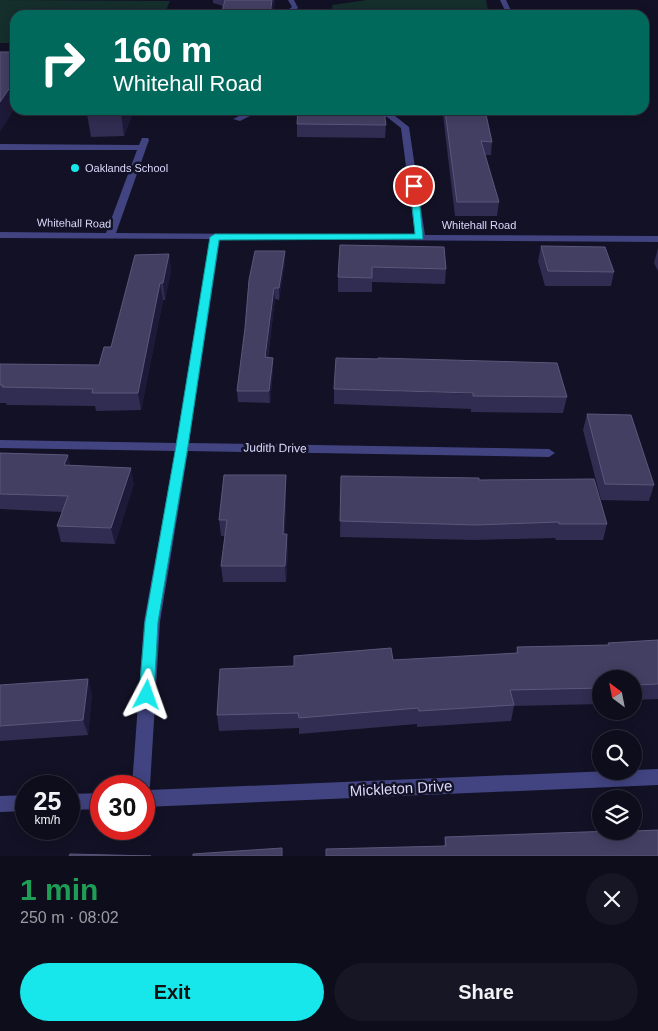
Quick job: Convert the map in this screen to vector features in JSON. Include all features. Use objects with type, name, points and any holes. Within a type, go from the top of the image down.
[{"type":"street","points":[[291,0],[295,8],[293,10]]},
{"type":"street","points":[[237,119],[246,115]]},
{"type":"street","points":[[389,115],[405,127],[408,136],[420,237]]},
{"type":"street","points":[[0,147],[144,144],[110,236]]},
{"type":"street","name":"Whitehall Road","points":[[0,235],[658,239]]},
{"type":"street","points":[[142,775],[152,622],[215,237]]},
{"type":"street","name":"Judith Drive","points":[[0,444],[549,452]]},
{"type":"street","name":"Mickleton Drive","points":[[155,799],[658,777]]},
{"type":"street","points":[[0,804],[15,803]]},
{"type":"green space","points":[[0,0],[170,1],[166,10],[10,10],[10,43],[0,43]]},
{"type":"green space","points":[[367,0],[486,0],[488,10],[332,10],[332,5]]},
{"type":"building","points":[[225,0],[272,0],[271,10],[222,10]]},
{"type":"building","points":[[0,52],[10,52],[10,87],[0,102]]},
{"type":"building","points":[[298,115],[385,115],[386,125],[297,124]]},
{"type":"building","points":[[446,115],[486,115],[492,142],[481,141],[499,202],[457,202]]},
{"type":"building","points":[[340,245],[444,247],[446,269],[372,267],[372,278],[338,277]]},
{"type":"building","points":[[541,246],[605,247],[614,272],[548,271]]},
{"type":"building","points":[[255,251],[285,251],[279,288],[274,288],[265,357],[273,358],[269,391],[237,391],[249,280]]},
{"type":"building","points":[[169,254],[163,283],[160,283],[138,393],[92,393],[93,389],[2,387],[3,385],[0,385],[0,364],[99,365],[104,347],[111,347],[135,255]]},
{"type":"building","points":[[336,358],[557,363],[567,397],[473,396],[473,393],[334,389]]},
{"type":"building","points":[[587,414],[631,415],[654,485],[605,484]]},
{"type":"building","points":[[0,453],[68,455],[64,465],[131,468],[111,528],[57,526],[68,496],[0,494]]},
{"type":"building","points":[[224,475],[286,475],[283,534],[287,534],[285,566],[221,566],[227,520],[219,520]]},
{"type":"building","points":[[341,476],[479,478],[479,480],[594,479],[607,524],[559,524],[559,522],[476,525],[340,521]]},
{"type":"building","points":[[658,640],[658,684],[642,685],[642,670],[592,670],[592,688],[510,690],[514,705],[419,711],[418,708],[299,718],[298,713],[217,715],[220,669],[294,666],[294,656],[391,648],[393,660],[518,653],[517,647],[609,645],[608,643]]},
{"type":"building","points":[[88,679],[83,720],[0,726],[0,685]]},
{"type":"building","points":[[658,830],[658,856],[326,856],[326,849],[446,846],[445,837],[592,832],[592,840],[642,840],[642,831]]},
{"type":"building","points":[[282,848],[282,856],[193,856],[193,854]]},
{"type":"building","points":[[70,854],[151,856],[69,856]]},
{"type":"place","name":"Oaklands School","points":[[75,168]]},
{"type":"route","points":[[147,695],[152,622],[215,237],[420,237],[414,186]]}]
